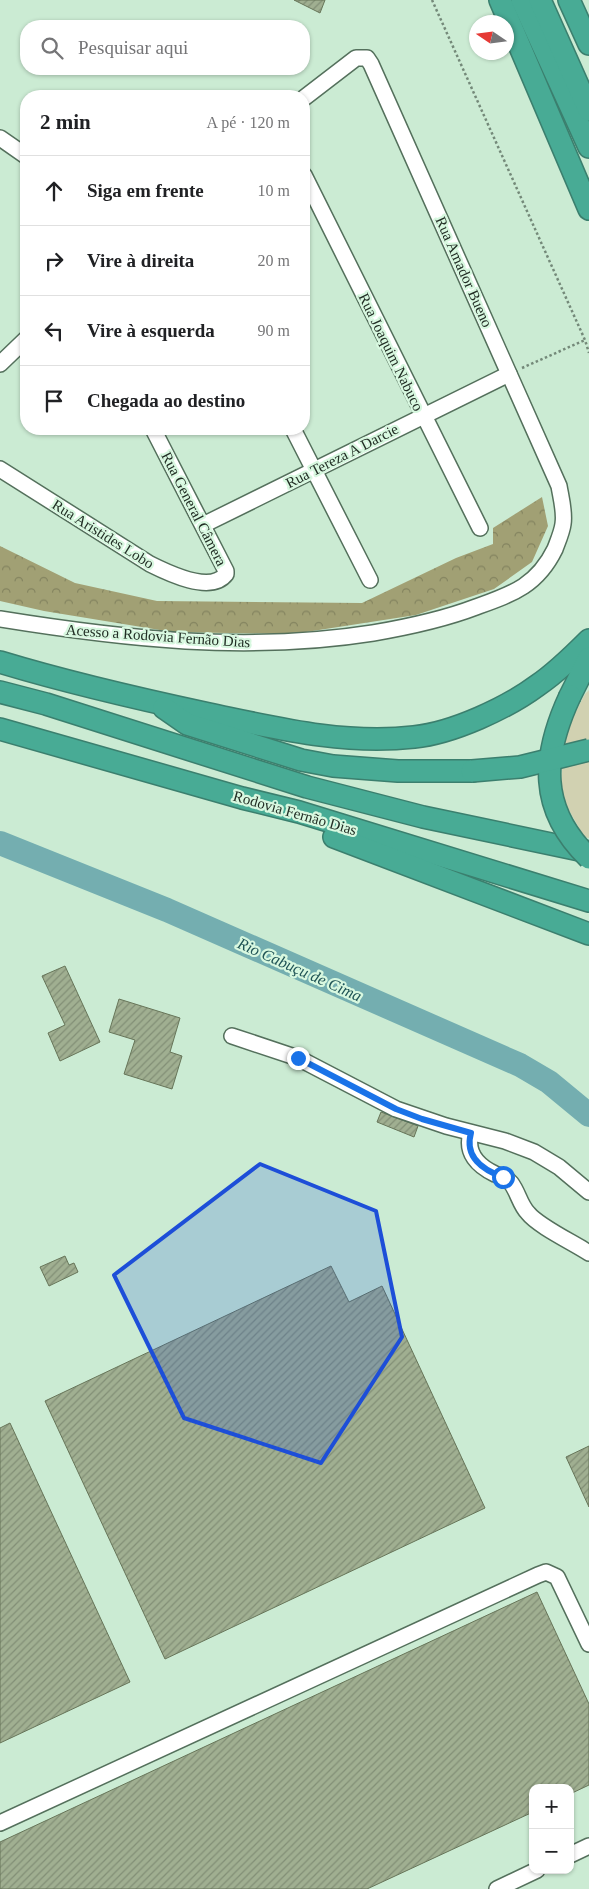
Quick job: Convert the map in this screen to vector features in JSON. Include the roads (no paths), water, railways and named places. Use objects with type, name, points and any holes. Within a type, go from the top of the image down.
[{"type":"highway","points":[[500,0],[589,210]]},
{"type":"highway","points":[[522,0],[589,147]]},
{"type":"highway","points":[[540,0],[589,110]]},
{"type":"highway","points":[[569,0],[589,44]]},
{"type":"highway","points":[[0,662],[54,678],[274,728],[334,737],[367,739],[415,737],[469,722],[508,704],[538,686],[589,640]]},
{"type":"highway","points":[[589,658],[561,715],[552,748],[550,777],[556,812],[561,823],[577,846],[589,858]]},
{"type":"highway","points":[[570,696],[589,678]]},
{"type":"highway","name":"Rodovia Fernão Dias","points":[[0,692],[46,704],[316,789],[423,817],[589,852]]},
{"type":"highway","points":[[158,703],[187,724],[301,760],[365,769],[472,771],[520,767],[589,750]]},
{"type":"highway","name":"Rodovia Fernão Dias","points":[[0,729],[242,798],[299,812],[589,901]]},
{"type":"highway","points":[[242,798],[298,824],[586,932]]},
{"type":"street","name":"Rua Amador Bueno","points":[[310,93],[356,58],[367,58],[372,64],[559,486]]},
{"type":"street","points":[[0,138],[20,152]]},
{"type":"street","name":"Rua Joaquim Nabuco","points":[[310,187],[480,528]]},
{"type":"street","points":[[0,364],[20,345]]},
{"type":"street","name":"Rua Tereza A Darcie","points":[[203,525],[509,374]]},
{"type":"street","name":"Rua General Câmera","points":[[155,435],[226,571],[226,574],[220,580],[213,582]]},
{"type":"street","points":[[296,435],[370,580]]},
{"type":"street","name":"Rua Aristides Lobo","points":[[0,468],[150,564],[189,580],[213,582]]},
{"type":"street","name":"Acesso a Rodovia Fernão Dias","points":[[0,618],[125,636],[250,644],[333,639],[423,624],[511,594],[532,581],[547,565],[559,540],[564,522],[559,486]]},
{"type":"street","points":[[232,1036],[298,1058],[396,1109],[422,1119],[505,1141],[534,1152],[559,1167],[589,1192]]},
{"type":"street","points":[[471,1133],[470,1146],[477,1163],[482,1168],[503,1177],[511,1183],[523,1207],[534,1220],[589,1252]]},
{"type":"street","points":[[0,1823],[546,1572],[557,1577],[589,1644]]},
{"type":"street","points":[[574,1853],[589,1846]]},
{"type":"street","points":[[497,1889],[529,1874]]},
{"type":"waterway","name":"Rio Cabuçu de Cima","points":[[0,843],[167,910],[520,1065],[549,1082],[589,1115]]}]
